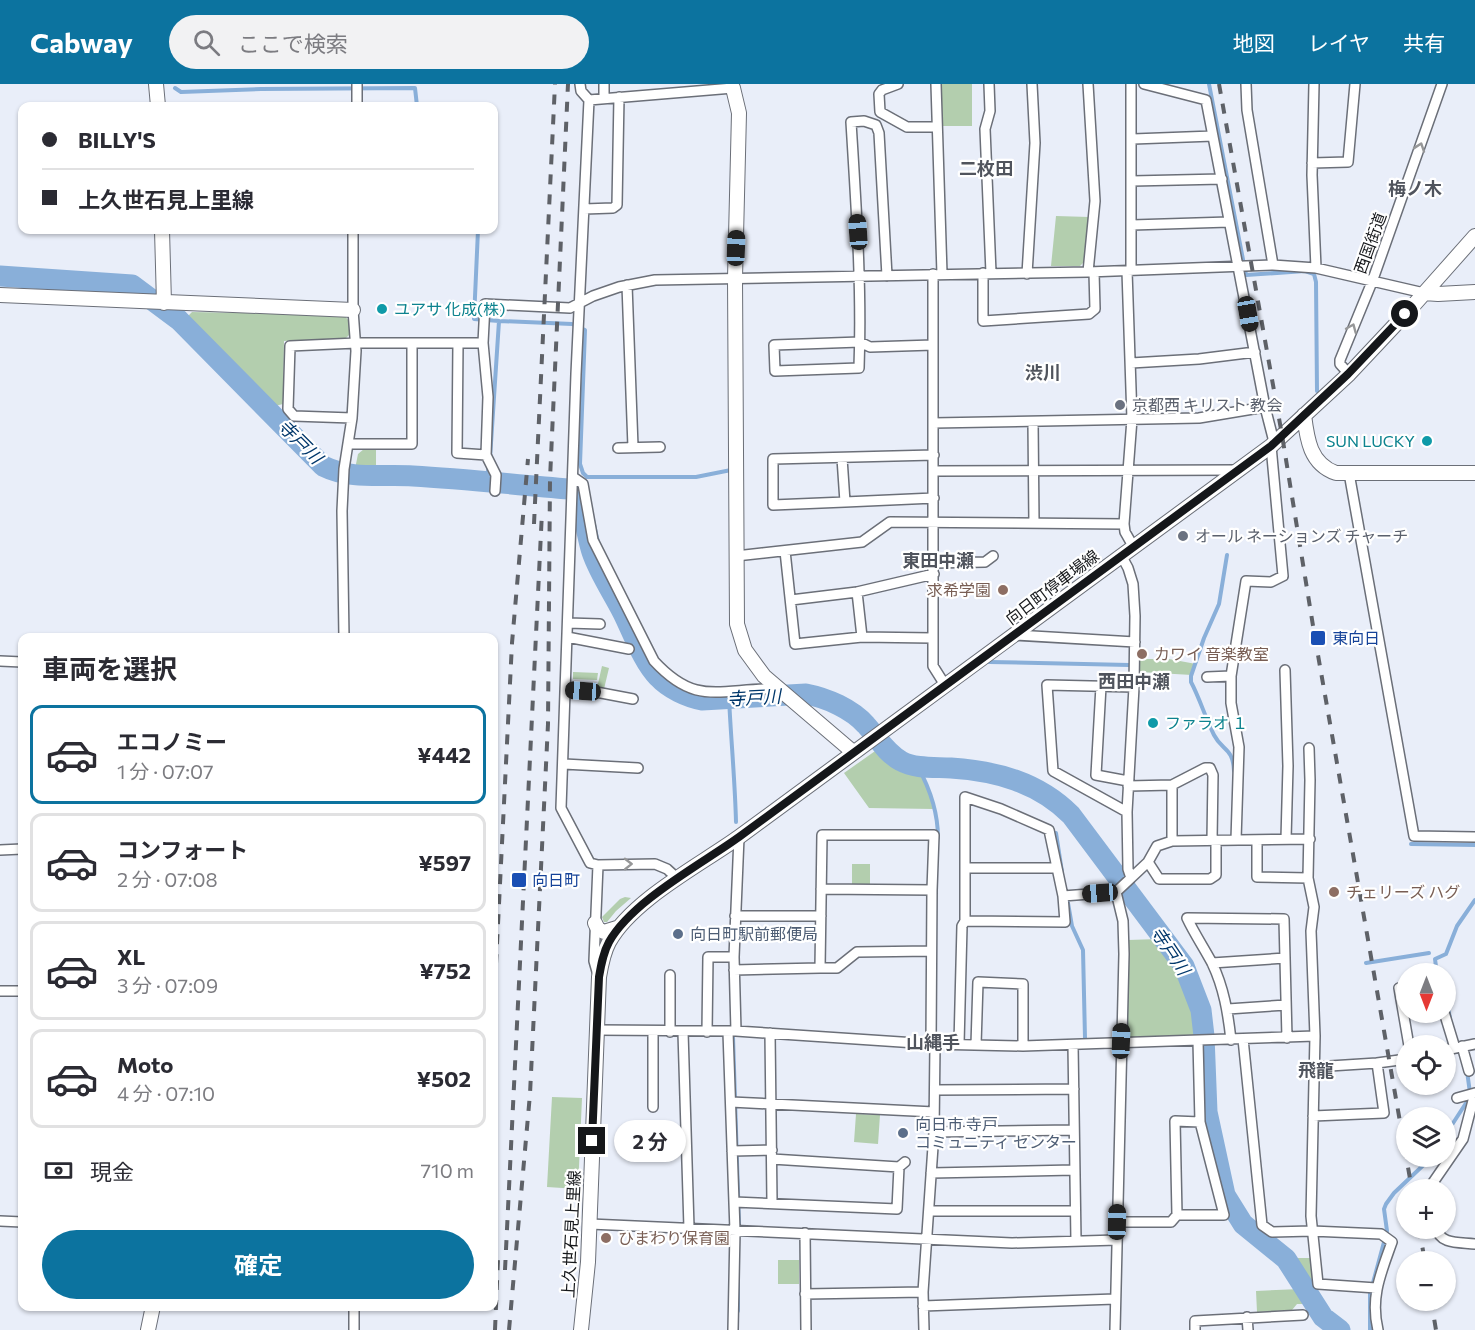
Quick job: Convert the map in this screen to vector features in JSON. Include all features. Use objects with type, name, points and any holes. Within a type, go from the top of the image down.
[{"type":"main road","points":[[156,84],[158,102]]},
{"type":"main road","points":[[733,86],[739,113],[735,278],[736,615],[741,643],[764,676],[853,752]]},
{"type":"main road","points":[[162,234],[164,303]]},
{"type":"main road","name":"向日町停車場線","points":[[617,928],[637,908],[739,837],[1273,444],[1348,374],[1475,236]]},
{"type":"main road","points":[[1424,293],[1475,292]]},
{"type":"main road","points":[[0,295],[353,310]]},
{"type":"main road","points":[[1304,415],[1307,436],[1314,455],[1330,470],[1475,473]]},
{"type":"main road","points":[[595,923],[604,932],[611,932],[617,928]]},
{"type":"main road","name":"上久世石見上里線","points":[[581,1330],[590,1224],[599,977],[602,958],[617,928]]},
{"type":"main road","points":[[148,1330],[152,1311]]},
{"type":"street","points":[[580,84],[581,91],[589,100],[578,328],[561,807],[590,863],[598,865],[655,864],[667,869],[678,879]]},
{"type":"street","points":[[604,84],[604,98]]},
{"type":"street","points":[[898,84],[882,90],[879,94],[880,112],[907,127],[936,127]]},
{"type":"street","points":[[936,84],[937,274],[933,345],[932,638],[933,666],[945,685]]},
{"type":"street","points":[[989,84],[990,111],[985,129],[987,273],[983,321],[1089,314],[1095,309],[1091,272],[1095,201],[1088,84]]},
{"type":"street","points":[[1027,274],[1035,143],[1032,84]]},
{"type":"street","points":[[1131,84],[1132,225],[1129,271],[1132,419],[1124,524],[1125,532],[1133,546]]},
{"type":"street","points":[[1144,84],[1206,100],[1273,444],[1283,576],[1271,582],[1246,581],[1231,676],[1231,703],[1239,747],[1236,840]]},
{"type":"street","points":[[1246,84],[1247,110],[1273,265]]},
{"type":"street","points":[[1314,84],[1312,163],[1316,268]]},
{"type":"street","points":[[1312,163],[1348,162],[1355,84]]},
{"type":"street","name":"西国街道","points":[[1348,374],[1340,364],[1340,360],[1372,282],[1442,84]]},
{"type":"street","points":[[589,100],[667,89],[733,86]]},
{"type":"street","points":[[584,209],[613,208],[617,205],[619,97]]},
{"type":"street","points":[[887,276],[879,133],[876,125],[864,121],[851,122],[860,276],[860,342],[859,368],[775,371],[774,345],[860,342],[870,347],[933,345]]},
{"type":"street","points":[[1132,139],[1213,136]]},
{"type":"street","points":[[1132,181],[1222,179]]},
{"type":"street","points":[[1132,225],[1229,222]]},
{"type":"street","points":[[344,633],[342,511],[352,418],[356,343],[353,310],[353,234]]},
{"type":"street","points":[[495,489],[496,475],[486,455],[488,397],[483,343],[485,304],[570,308],[580,302],[627,285],[655,280],[1027,274],[1273,265],[1316,268],[1424,293]]},
{"type":"street","points":[[627,285],[633,447]]},
{"type":"street","points":[[352,418],[294,416],[288,409],[290,346],[356,343],[483,343]]},
{"type":"street","points":[[348,444],[412,444],[412,343]]},
{"type":"street","points":[[458,343],[457,453],[486,455]]},
{"type":"street","points":[[1131,363],[1199,359],[1256,352]]},
{"type":"street","points":[[933,423],[1199,418],[1265,407]]},
{"type":"street","points":[[1033,422],[1034,523]]},
{"type":"street","points":[[618,448],[660,447]]},
{"type":"street","points":[[934,455],[773,459],[773,505],[934,498]]},
{"type":"street","points":[[842,458],[844,502]]},
{"type":"street","points":[[934,471],[1239,470]]},
{"type":"street","points":[[1349,472],[1414,836],[1475,837]]},
{"type":"street","points":[[573,482],[583,484],[593,540],[654,661],[673,679],[696,691],[713,693],[765,689]]},
{"type":"street","points":[[736,556],[862,542],[890,522],[1124,524]]},
{"type":"street","points":[[785,551],[795,644],[862,637],[932,638]]},
{"type":"street","points":[[1114,1330],[1123,886],[1128,869],[1127,812],[1135,642],[1133,584],[1121,555]]},
{"type":"street","points":[[934,563],[986,562],[993,556]]},
{"type":"street","points":[[791,600],[857,592],[934,574]]},
{"type":"street","points":[[857,592],[862,637]]},
{"type":"street","points":[[568,623],[600,624]]},
{"type":"street","points":[[1014,635],[1135,642]]},
{"type":"street","points":[[567,637],[629,649]]},
{"type":"street","points":[[0,661],[18,662]]},
{"type":"street","points":[[1285,670],[1288,766],[1286,839]]},
{"type":"street","points":[[1207,677],[1231,676]]},
{"type":"street","points":[[1127,812],[1053,771],[1047,685],[1134,687]]},
{"type":"street","points":[[1101,686],[1096,775],[1128,783],[1172,785],[1205,768],[1212,770],[1216,875],[1210,879],[1159,879],[1148,862]]},
{"type":"street","points":[[566,690],[596,692],[633,699]]},
{"type":"street","points":[[1309,748],[1308,878],[1314,907],[1311,931],[1315,1036],[1312,1231],[1318,1284],[1376,1288]]},
{"type":"street","points":[[564,764],[638,768]]},
{"type":"street","points":[[1172,785],[1172,841]]},
{"type":"street","points":[[959,1044],[962,926],[965,921],[965,797],[1001,809],[1049,830],[1063,896],[1065,922],[965,921]]},
{"type":"street","points":[[820,968],[822,835],[934,835],[931,951],[935,1090],[923,1292],[924,1330]]},
{"type":"street","points":[[734,1330],[735,1231],[731,1102],[739,837]]},
{"type":"street","points":[[1063,896],[1123,886],[1148,862],[1157,846],[1172,841],[1310,839]]},
{"type":"street","points":[[1257,840],[1257,878],[1308,878]]},
{"type":"street","points":[[0,850],[18,849]]},
{"type":"street","points":[[598,865],[594,961],[599,977]]},
{"type":"street","points":[[965,868],[1056,868]]},
{"type":"street","points":[[822,889],[932,890]]},
{"type":"street","points":[[735,916],[821,916]]},
{"type":"street","points":[[1231,1040],[1228,1009],[1221,986],[1212,963],[1187,918],[1284,919],[1287,1038]]},
{"type":"street","points":[[734,970],[837,968],[857,952],[931,951]]},
{"type":"street","points":[[707,1032],[708,957],[734,957]]},
{"type":"street","points":[[1212,963],[1285,958]]},
{"type":"street","points":[[670,975],[670,1032]]},
{"type":"street","points":[[976,1045],[978,982],[1023,984],[1023,1046]]},
{"type":"street","points":[[0,991],[18,991]]},
{"type":"street","points":[[1228,1009],[1286,1005]]},
{"type":"street","points":[[597,1030],[732,1031],[933,1044],[1023,1046],[1315,1036]]},
{"type":"street","points":[[653,1032],[653,1107]]},
{"type":"street","points":[[683,1032],[689,1228]]},
{"type":"street","points":[[770,1033],[772,1202]]},
{"type":"street","points":[[1243,1039],[1262,1225],[1272,1232],[1382,1234],[1392,1242],[1376,1288],[1375,1311],[1378,1330]]},
{"type":"street","points":[[1177,1215],[1224,1215],[1200,1122],[1203,1041]]},
{"type":"street","points":[[1456,1048],[1475,1044]]},
{"type":"street","points":[[1073,1045],[1076,1241]]},
{"type":"street","points":[[1456,1051],[1469,1071]]},
{"type":"street","points":[[1314,1067],[1396,1060]]},
{"type":"street","points":[[1313,1116],[1384,1113],[1377,1063]]},
{"type":"street","points":[[935,1090],[1074,1089]]},
{"type":"street","points":[[1457,1098],[1475,1093]]},
{"type":"street","points":[[1435,1179],[1463,1139],[1475,1093]]},
{"type":"street","points":[[731,1102],[934,1112]]},
{"type":"street","points":[[1117,1222],[1171,1222],[1177,1215],[1175,1121],[1200,1122]]},
{"type":"street","points":[[934,1132],[1074,1130]]},
{"type":"street","points":[[732,1151],[902,1165],[897,1209],[734,1202]]},
{"type":"street","points":[[931,1173],[1074,1170]]},
{"type":"street","points":[[929,1211],[1075,1211]]},
{"type":"street","points":[[0,1221],[18,1222]]},
{"type":"street","points":[[590,1224],[1012,1243],[1117,1240]]},
{"type":"street","points":[[805,1233],[806,1330]]},
{"type":"street","points":[[1442,1239],[1475,1244]]},
{"type":"street","points":[[805,1294],[923,1292]]},
{"type":"street","points":[[923,1306],[1115,1299]]},
{"type":"street","points":[[354,1311],[354,1330]]},
{"type":"street","points":[[1195,1330],[1195,1321],[1303,1315]]},
{"type":"street","points":[[1247,1317],[1248,1330]]},
{"type":"green space","points":[[940,84],[972,84],[972,126],[941,126]]},
{"type":"green space","points":[[1056,216],[1089,217],[1084,262],[1080,266],[1051,266]]},
{"type":"green space","points":[[192,312],[344,315],[349,321],[350,334],[345,339],[284,341],[283,404],[275,406],[185,319]]},
{"type":"green space","points":[[364,449],[376,449],[376,469],[355,469],[358,454]]},
{"type":"green space","points":[[1140,659],[1169,659],[1196,664],[1192,675],[1140,672]]},
{"type":"green space","points":[[602,666],[609,668],[604,689],[597,688]]},
{"type":"green space","points":[[573,672],[598,673],[597,680],[573,679]]},
{"type":"green space","points":[[878,749],[890,760],[921,776],[928,789],[933,809],[869,808],[844,773]]},
{"type":"green space","points":[[852,864],[870,864],[870,885],[852,885]]},
{"type":"green space","points":[[625,897],[631,898],[607,922],[604,922],[602,917]]},
{"type":"green space","points":[[1159,939],[1186,985],[1194,1008],[1199,1037],[1131,1038],[1125,1034],[1128,940]]},
{"type":"green space","points":[[552,1097],[582,1098],[578,1189],[547,1187]]},
{"type":"green space","points":[[856,1114],[880,1115],[878,1144],[854,1142]]},
{"type":"green space","points":[[1295,1258],[1310,1258],[1315,1283],[1308,1284]]},
{"type":"green space","points":[[778,1260],[799,1260],[799,1284],[778,1284]]},
{"type":"green space","points":[[1300,1289],[1307,1304],[1297,1304],[1292,1310],[1257,1312],[1256,1291]]},
{"type":"waterway","points":[[1209,84],[1246,275],[1305,271],[1314,274],[1317,391]]},
{"type":"waterway","points":[[175,88],[181,92],[415,88],[417,102]]},
{"type":"waterway","points":[[478,234],[474,319],[499,321],[490,458]]},
{"type":"waterway","name":"寺戸川","points":[[0,276],[132,285],[179,320],[323,466],[356,475],[433,477],[570,489],[581,508],[595,560],[643,655],[658,677],[678,692],[702,700],[806,694],[831,701],[854,714],[891,754],[907,764],[1000,775],[1030,786],[1058,804],[1071,815],[1184,966],[1201,1010],[1207,1112],[1225,1195],[1243,1224],[1286,1259],[1323,1317],[1340,1330]]},
{"type":"waterway","points":[[499,321],[572,324],[585,330],[580,464],[587,477],[696,477],[731,470]]},
{"type":"waterway","points":[[486,482],[489,465]]},
{"type":"waterway","points":[[1227,555],[1219,604],[1204,638],[1191,682],[1214,735],[1232,758],[1234,771]]},
{"type":"waterway","points":[[989,662],[1129,665]]},
{"type":"waterway","points":[[729,698],[736,822]]},
{"type":"waterway","points":[[918,767],[932,801],[937,819],[938,838]]},
{"type":"waterway","points":[[1056,833],[1062,872]]},
{"type":"waterway","points":[[1411,844],[1475,845]]},
{"type":"waterway","points":[[1436,963],[1435,959],[1446,954],[1457,926],[1475,900]]},
{"type":"waterway","points":[[1068,903],[1072,926],[1083,950],[1085,1038]]},
{"type":"waterway","points":[[1366,963],[1429,953]]},
{"type":"waterway","points":[[733,1037],[739,1224]]},
{"type":"waterway","points":[[1467,1071],[1470,1093]]},
{"type":"waterway","points":[[1456,1119],[1468,1100]]},
{"type":"waterway","points":[[1370,1330],[1370,1294],[1387,1231],[1384,1209],[1394,1193],[1421,1167]]},
{"type":"waterway","points":[[738,1283],[738,1311]]},
{"type":"railway","points":[[534,524],[555,84]]},
{"type":"railway","points":[[509,1330],[530,1094],[548,724],[550,479],[568,84]]},
{"type":"railway","points":[[1219,84],[1410,1179]]},
{"type":"railway","points":[[498,924],[512,643],[528,459]]},
{"type":"railway","points":[[505,1270],[542,512]]},
{"type":"railway","points":[[1421,1239],[1423,1251]]},
{"type":"railway","points":[[495,1330],[496,1311]]},
{"type":"railway","points":[[1433,1311],[1436,1330]]},
{"type":"place","name":"ユアサ 化成(株)","points":[[382,309]]},
{"type":"place","name":"京都西 キリスト 教会","points":[[1120,405]]},
{"type":"place","name":"SUN LUCKY","points":[[1427,441]]},
{"type":"place","name":"オール ネーションズ チャーチ","points":[[1183,536]]},
{"type":"place","name":"求希学園","points":[[1003,590]]},
{"type":"place","name":"東向日","points":[[1318,638]]},
{"type":"place","name":"カワイ 音楽教室","points":[[1142,654]]},
{"type":"place","name":"ファラオ １","points":[[1153,723]]},
{"type":"place","name":"向日町","points":[[519,880]]},
{"type":"place","name":"チェリーズ ハグ","points":[[1334,892]]},
{"type":"place","name":"向日町駅前郵便局","points":[[678,934]]},
{"type":"place","name":"向日市 寺戸 コミュニティ センター","points":[[903,1133]]},
{"type":"place","name":"ひまわり保育園","points":[[606,1238]]},
{"type":"district","name":"二枚田","points":[[986,169]]},
{"type":"district","name":"梅ノ木","points":[[1415,189]]},
{"type":"district","name":"渋川","points":[[1043,373]]},
{"type":"district","name":"東田中瀬","points":[[938,561]]},
{"type":"district","name":"西田中瀬","points":[[1134,682]]},
{"type":"district","name":"山縄手","points":[[933,1043]]},
{"type":"district","name":"飛龍","points":[[1316,1071]]},
{"type":"route","points":[[592,1141],[599,977],[602,958],[617,928],[652,896],[739,837],[1271,446],[1348,374],[1405,314]]}]
